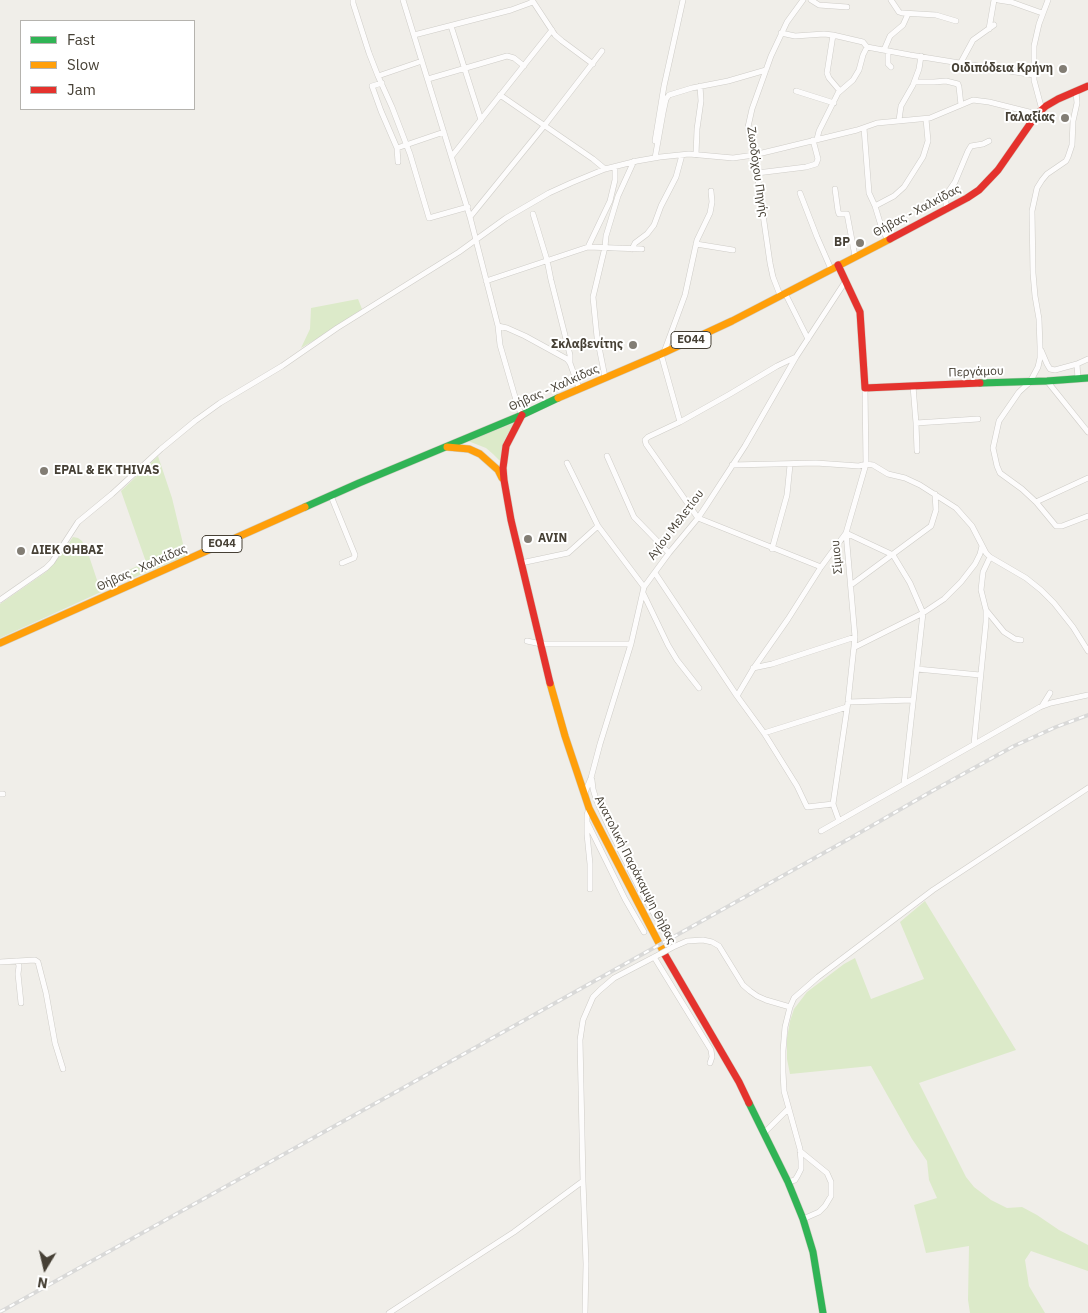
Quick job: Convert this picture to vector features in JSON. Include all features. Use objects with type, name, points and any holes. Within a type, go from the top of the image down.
[{"type":"main road","name":"Θήβας - Χαλκίδας","points":[[0,643],[732,321],[968,198],[979,190],[998,170],[1039,112],[1058,99],[1088,86]]},
{"type":"main road","points":[[1076,92],[1088,94]]},
{"type":"main road","points":[[835,267],[845,282]]},
{"type":"main road","name":"Σίμιου","points":[[845,282],[860,312],[865,388]]},
{"type":"main road","name":"Περγάμου","points":[[865,388],[1088,378]]},
{"type":"main road","name":"Ανατολική Παράκαμψη Θήβας","points":[[522,415],[506,446],[503,468],[504,480],[511,520],[552,690],[584,795],[657,939],[724,1056],[788,1182],[803,1219],[813,1252],[823,1313]]},
{"type":"main road","points":[[445,447],[463,448],[480,454],[490,461],[504,480]]},
{"type":"street","points":[[353,0],[369,53],[407,144],[429,218],[468,208]]},
{"type":"street","points":[[403,0],[468,208],[498,326],[500,345],[522,415]]},
{"type":"street","points":[[654,158],[655,133],[683,0]]},
{"type":"street","name":"Ζωοδόχου Πηγής","points":[[803,0],[781,33],[752,109],[748,127],[773,277],[808,339]]},
{"type":"street","points":[[811,0],[820,5],[847,7]]},
{"type":"street","points":[[891,0],[899,12],[936,15],[956,21]]},
{"type":"street","points":[[960,64],[973,40],[992,27],[996,0],[1010,2],[1042,13]]},
{"type":"street","points":[[0,600],[46,568],[78,522],[195,421],[220,403],[282,366],[345,323],[476,241],[506,218],[549,193],[605,169],[634,161],[682,155],[724,158],[754,155],[864,128],[877,123],[926,119],[973,100],[1039,112],[1034,75],[1035,40],[1042,13],[1048,0]]},
{"type":"street","points":[[414,35],[518,8],[533,1],[552,30],[562,41],[593,64]]},
{"type":"street","points":[[891,67],[888,64],[886,51],[890,36],[903,25],[908,14]]},
{"type":"street","points":[[451,26],[481,120]]},
{"type":"street","points":[[452,156],[552,30]]},
{"type":"street","points":[[781,33],[795,36],[833,35],[863,42],[867,47],[886,51],[1034,75]]},
{"type":"street","points":[[833,35],[827,73],[840,91]]},
{"type":"street","points":[[757,173],[816,164],[818,160],[815,140],[840,91],[848,86],[859,70],[867,47]]},
{"type":"street","points":[[470,217],[602,51]]},
{"type":"street","points":[[428,78],[508,56],[524,66]]},
{"type":"street","points":[[899,120],[901,106],[915,82],[921,56]]},
{"type":"street","points":[[378,76],[422,61]]},
{"type":"street","points":[[654,158],[666,99],[669,95],[766,70]]},
{"type":"street","points":[[915,82],[946,81],[958,84],[961,105]]},
{"type":"street","points":[[382,83],[372,86],[380,111],[397,148],[398,162]]},
{"type":"street","points":[[696,155],[701,101],[700,86]]},
{"type":"street","points":[[796,91],[834,103]]},
{"type":"street","points":[[1076,92],[1077,103],[1073,121],[1072,144],[1068,157],[1066,161],[1042,180],[1032,211],[1033,273],[1039,320],[1040,358],[1038,367],[1030,382],[1019,392],[999,422],[994,448],[1000,474],[1022,489],[1036,502],[1057,527],[1088,516]]},
{"type":"street","points":[[500,95],[605,169]]},
{"type":"street","points":[[380,111],[392,106]]},
{"type":"street","points":[[875,206],[894,196],[904,187],[923,157],[928,140],[926,119]]},
{"type":"street","points":[[864,128],[870,198],[875,206],[882,230],[888,240]]},
{"type":"street","points":[[397,148],[444,132]]},
{"type":"street","points":[[946,210],[946,195],[955,182],[971,146],[989,141]]},
{"type":"street","points":[[632,249],[635,243],[647,234],[654,225],[661,206],[676,177],[682,155]]},
{"type":"street","points":[[604,377],[593,297],[605,248],[606,236],[618,196],[634,161]]},
{"type":"street","points":[[588,247],[610,201],[616,180],[615,167]]},
{"type":"street","points":[[835,189],[839,214],[848,214],[855,256]]},
{"type":"street","points":[[680,422],[662,353],[685,295],[696,244],[710,213],[711,191]]},
{"type":"street","points":[[800,192],[817,237],[835,267]]},
{"type":"street","points":[[534,214],[548,260],[551,280],[570,355],[570,363],[579,388]]},
{"type":"street","points":[[696,244],[733,250]]},
{"type":"street","points":[[486,281],[588,247],[642,249]]},
{"type":"street","name":"Αγίου Μελετίου","points":[[584,795],[591,778],[631,644],[644,587],[698,518],[745,446],[796,357],[845,282]]},
{"type":"street","points":[[498,326],[525,336],[554,351],[570,363]]},
{"type":"street","points":[[1040,347],[1050,369],[1055,370],[1088,359]]},
{"type":"street","points":[[796,357],[645,440],[698,518],[821,567]]},
{"type":"street","points":[[1077,364],[1078,379]]},
{"type":"street","points":[[1047,381],[1088,432]]},
{"type":"street","points":[[913,386],[917,451]]},
{"type":"street","name":"Σίμιου","points":[[833,804],[856,636],[846,533],[866,464],[865,388]]},
{"type":"street","points":[[916,423],[978,419]]},
{"type":"street","points":[[607,456],[634,516],[669,553]]},
{"type":"street","points":[[567,463],[598,526],[644,587]]},
{"type":"street","points":[[732,465],[816,463],[859,466],[866,464],[873,465],[888,474],[912,481],[956,508],[972,526],[990,557],[1026,578],[1041,590],[1073,627],[1088,651]]},
{"type":"street","points":[[772,548],[787,495],[790,465]]},
{"type":"street","points":[[1036,502],[1088,478]]},
{"type":"street","points":[[850,585],[931,526],[936,510],[935,494]]},
{"type":"street","points":[[331,496],[355,555],[354,558],[342,563]]},
{"type":"street","points":[[521,563],[568,553],[598,526]]},
{"type":"street","points":[[737,696],[821,567],[846,533],[893,554],[910,583],[923,613],[904,784]]},
{"type":"street","points":[[854,647],[923,613],[944,599],[975,564],[982,546]]},
{"type":"street","points":[[974,744],[986,622],[986,610],[981,590],[983,572],[990,557]]},
{"type":"street","points":[[655,573],[764,733],[797,786],[807,807],[833,804],[839,821]]},
{"type":"street","points":[[643,593],[672,653],[699,688]]},
{"type":"street","points":[[986,610],[1004,632],[1015,639],[1021,640]]},
{"type":"street","points":[[753,669],[856,636]]},
{"type":"street","points":[[527,641],[541,644],[631,644]]},
{"type":"street","points":[[917,669],[980,675]]},
{"type":"street","points":[[1042,706],[1050,693]]},
{"type":"street","points":[[821,831],[1042,706],[1088,695]]},
{"type":"street","points":[[764,733],[848,704],[912,700]]},
{"type":"street","points":[[591,778],[592,789],[611,832],[639,888],[658,919]]},
{"type":"street","points":[[788,1182],[794,1180],[801,1169],[800,1151],[784,1092],[783,1051],[785,1027],[794,998],[932,890],[1088,788]]},
{"type":"street","points":[[589,808],[586,815],[590,889]]},
{"type":"street","points":[[587,822],[625,899],[644,932]]},
{"type":"street","points":[[585,1313],[586,1264],[580,1040],[583,1020],[593,996],[614,978],[672,947],[687,941],[702,940],[719,946],[743,985],[750,991],[766,1000],[790,1007]]},
{"type":"street","points":[[654,957],[711,1050],[712,1057],[710,1063]]},
{"type":"street","points":[[0,962],[35,960],[38,962],[55,1043],[63,1069]]},
{"type":"street","points":[[18,961],[21,1003]]},
{"type":"street","points":[[764,1133],[788,1109]]},
{"type":"street","points":[[800,1151],[827,1173],[831,1182],[831,1196],[825,1206],[819,1212],[803,1219]]},
{"type":"street","points":[[389,1313],[514,1232],[584,1181]]},
{"type":"green space","points":[[358,299],[362,309],[332,330],[301,348],[310,329],[311,308]]},
{"type":"green space","points":[[514,423],[504,441],[501,462],[486,448],[468,441]]},
{"type":"green space","points":[[158,456],[172,498],[186,556],[123,582],[120,574],[146,562],[121,491]]},
{"type":"green space","points":[[73,537],[82,541],[101,592],[0,638],[0,604],[46,572]]},
{"type":"green space","points":[[925,901],[1016,1050],[919,1083],[966,1177],[974,1187],[991,1200],[1007,1208],[1022,1207],[1088,1245],[1088,1271],[1031,1251],[1025,1260],[1029,1286],[1045,1313],[970,1313],[968,1300],[969,1246],[926,1253],[914,1205],[937,1198],[929,1180],[927,1161],[912,1139],[871,1066],[790,1074],[787,1059],[787,1038],[794,1009],[807,992],[844,964],[855,958],[871,999],[924,979],[900,922]]},
{"type":"railway","points":[[0,1312],[1014,746],[1088,715]]},
{"type":"traffic: fast","points":[[980,383],[1088,378]]},
{"type":"traffic: fast","points":[[305,507],[558,398]]},
{"type":"traffic: fast","points":[[749,1103],[788,1182],[803,1219],[813,1252],[823,1313]]},
{"type":"traffic: slow","points":[[558,398],[732,321],[890,239]]},
{"type":"traffic: slow","points":[[447,447],[469,449],[480,454],[498,470],[502,478]]},
{"type":"traffic: slow","points":[[0,643],[305,507]]},
{"type":"traffic: slow","points":[[550,683],[589,808],[665,955]]},
{"type":"traffic: jam","points":[[890,239],[979,190],[998,170],[1037,114],[1058,99],[1088,86]]},
{"type":"traffic: jam","points":[[838,265],[860,312],[865,388],[980,383]]},
{"type":"traffic: jam","points":[[522,415],[506,446],[503,468],[504,480],[511,520],[550,683]]},
{"type":"traffic: jam","points":[[665,955],[739,1082],[749,1103]]},
{"type":"place","name":"Οιδιπόδεια Κρήνη","points":[[1063,69]]},
{"type":"place","name":"Γαλαξίας","points":[[1065,118]]},
{"type":"place","name":"BP","points":[[860,243]]},
{"type":"place","name":"Σκλαβενίτης","points":[[633,345]]},
{"type":"place","name":"EPAL & EK THIVAS","points":[[44,471]]},
{"type":"place","name":"AVIN","points":[[528,539]]},
{"type":"place","name":"ΔΙΕΚ ΘΗΒΑΣ","points":[[21,551]]}]
